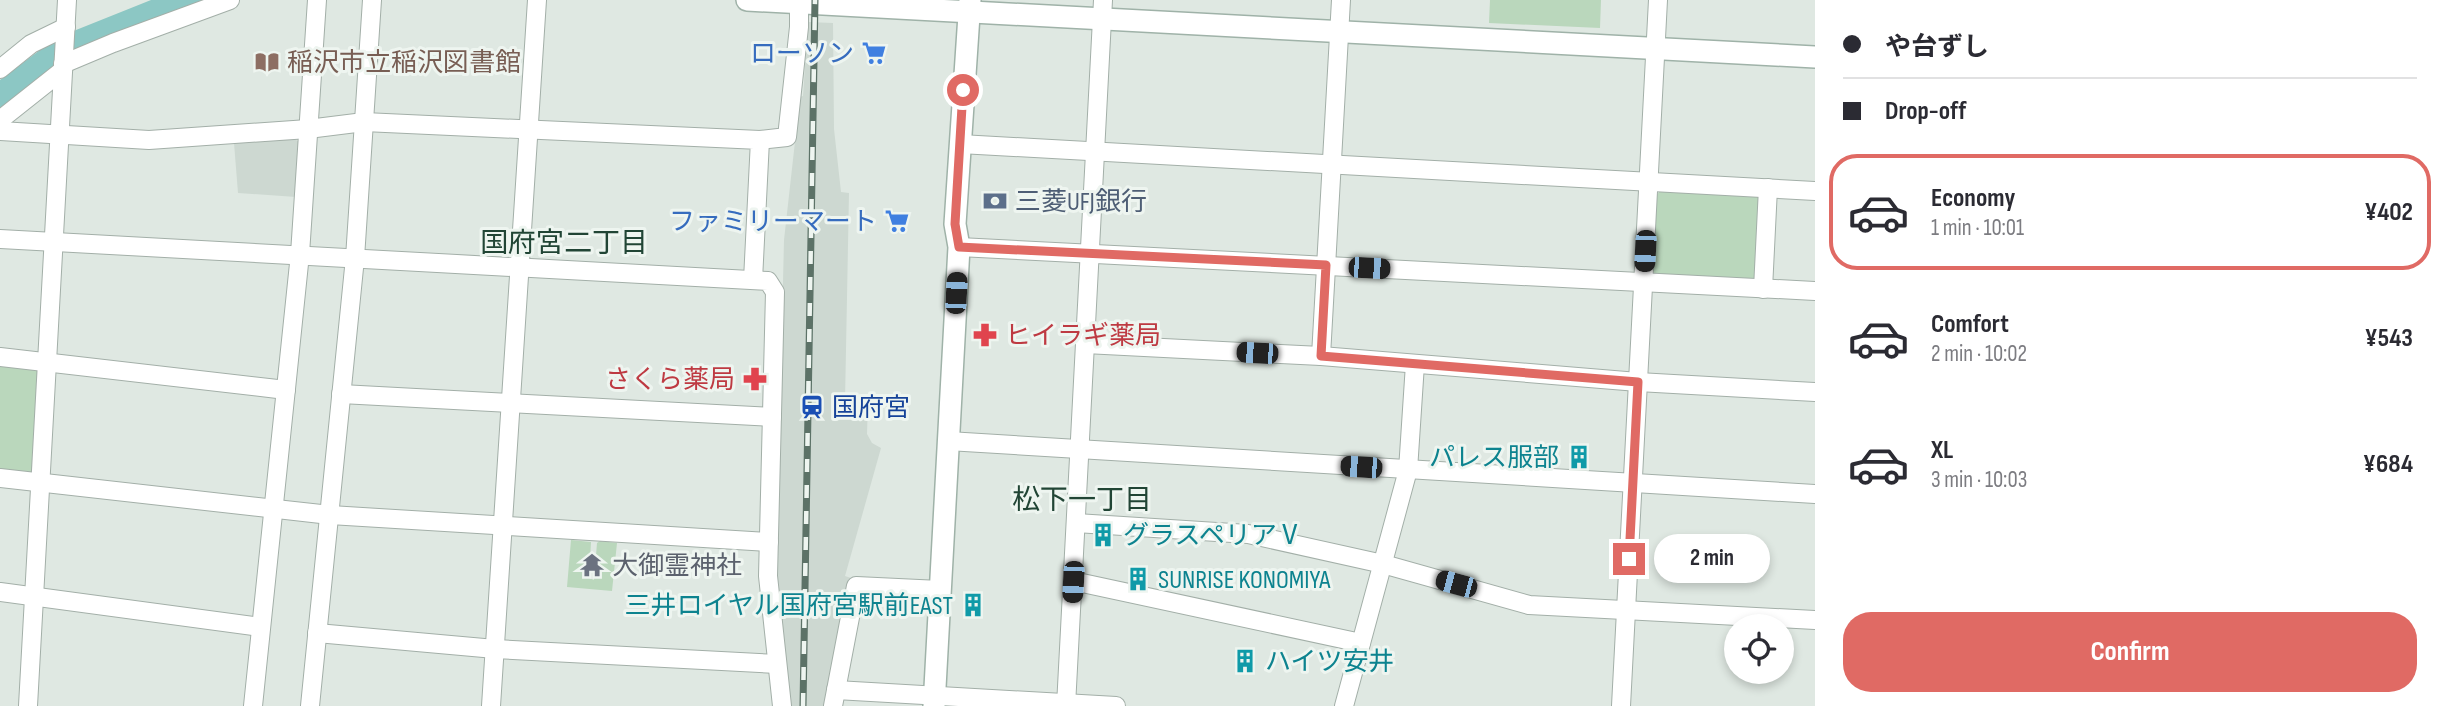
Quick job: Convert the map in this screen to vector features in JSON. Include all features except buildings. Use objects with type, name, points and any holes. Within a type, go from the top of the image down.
[{"type":"street","points":[[28,706],[68,0]]},
{"type":"street","points":[[0,120],[63,65],[113,43],[230,0]]},
{"type":"street","points":[[253,706],[300,254],[317,0]]},
{"type":"street","points":[[310,706],[355,258],[372,0]]},
{"type":"street","points":[[491,706],[537,0]]},
{"type":"street","points":[[747,0],[1103,10],[1340,32],[1815,57]]},
{"type":"street","points":[[1321,356],[1341,0]]},
{"type":"street","points":[[1621,706],[1658,0]]},
{"type":"street","points":[[0,131],[149,140],[308,129],[363,122],[760,140],[787,137],[799,27],[799,1]]},
{"type":"street","points":[[934,701],[959,247],[955,224],[970,6]]},
{"type":"street","points":[[1066,705],[1103,10]]},
{"type":"street","points":[[0,69],[31,44],[66,29]]},
{"type":"street","points":[[753,280],[760,140]]},
{"type":"street","points":[[960,144],[1815,191]]},
{"type":"street","points":[[1763,289],[1768,188]]},
{"type":"street","points":[[0,239],[768,281],[775,292],[768,576],[782,706]]},
{"type":"street","points":[[959,247],[1815,291]]},
{"type":"street","points":[[1085,344],[1321,356],[1638,382],[1815,392]]},
{"type":"street","points":[[0,357],[286,390]]},
{"type":"street","points":[[1344,706],[1408,470],[1415,364]]},
{"type":"street","points":[[341,394],[772,417]]},
{"type":"street","points":[[948,441],[1815,494]]},
{"type":"street","points":[[0,478],[330,515],[769,542]]},
{"type":"street","points":[[1076,523],[1248,534],[1383,564],[1529,605],[1815,620]]},
{"type":"street","points":[[1073,582],[1361,643]]},
{"type":"street","points":[[940,590],[856,586],[835,698],[1116,706]]},
{"type":"street","points":[[0,593],[261,627]]},
{"type":"street","points":[[317,633],[495,649],[777,664]]},
{"type":"shaded area","points":[[808,22],[833,23],[834,129],[841,192],[849,193],[845,402],[868,403],[867,434],[872,443],[881,448],[845,576],[851,578],[826,706],[788,706],[776,575],[784,240],[800,97],[803,96]]},
{"type":"shaded area","points":[[295,139],[300,143],[296,197],[238,193],[234,143]]},
{"type":"green space","points":[[1490,0],[1601,0],[1600,28],[1489,23]]},
{"type":"green space","points":[[1660,191],[1759,197],[1760,276],[1754,280],[1656,275],[1652,270],[1655,197]]},
{"type":"green space","points":[[0,363],[34,368],[41,373],[35,470],[29,474],[0,470]]},
{"type":"green space","name":"大御霊神社","points":[[571,540],[591,542],[589,578],[594,580],[597,543],[617,543],[612,591],[567,587]]},
{"type":"water","points":[[151,0],[204,0],[94,43],[53,63],[55,66],[0,109],[0,80],[56,38]]},
{"type":"railway","points":[[803,706],[815,0]]},
{"type":"place","name":"ローソン","points":[[874,53]]},
{"type":"place","name":"稲沢市立稲沢図書館","points":[[267,62]]},
{"type":"place","name":"三菱UFJ銀行","points":[[995,201]]},
{"type":"place","name":"ファミリーマート","points":[[897,221]]},
{"type":"place","name":"ヒイラギ薬局","points":[[985,335]]},
{"type":"place","name":"さくら薬局","points":[[755,379]]},
{"type":"place","name":"国府宮","points":[[812,407]]},
{"type":"place","name":"パレス服部","points":[[1579,457]]},
{"type":"place","name":"グラスペリアⅤ","points":[[1103,535]]},
{"type":"place","name":"大御霊神社","points":[[592,565]]},
{"type":"place","name":"SUNRISE KONOMIYA","points":[[1138,579]]},
{"type":"place","name":"三井ロイヤル国府宮駅前EAST","points":[[973,605]]},
{"type":"place","name":"ハイツ安井","points":[[1245,661]]},
{"type":"district","name":"国府宮二丁目","points":[[564,242]]},
{"type":"district","name":"松下一丁目","points":[[1082,499]]},
{"type":"route","points":[[963,90],[955,224],[959,247],[1326,265],[1321,356],[1638,382],[1629,559]]}]
